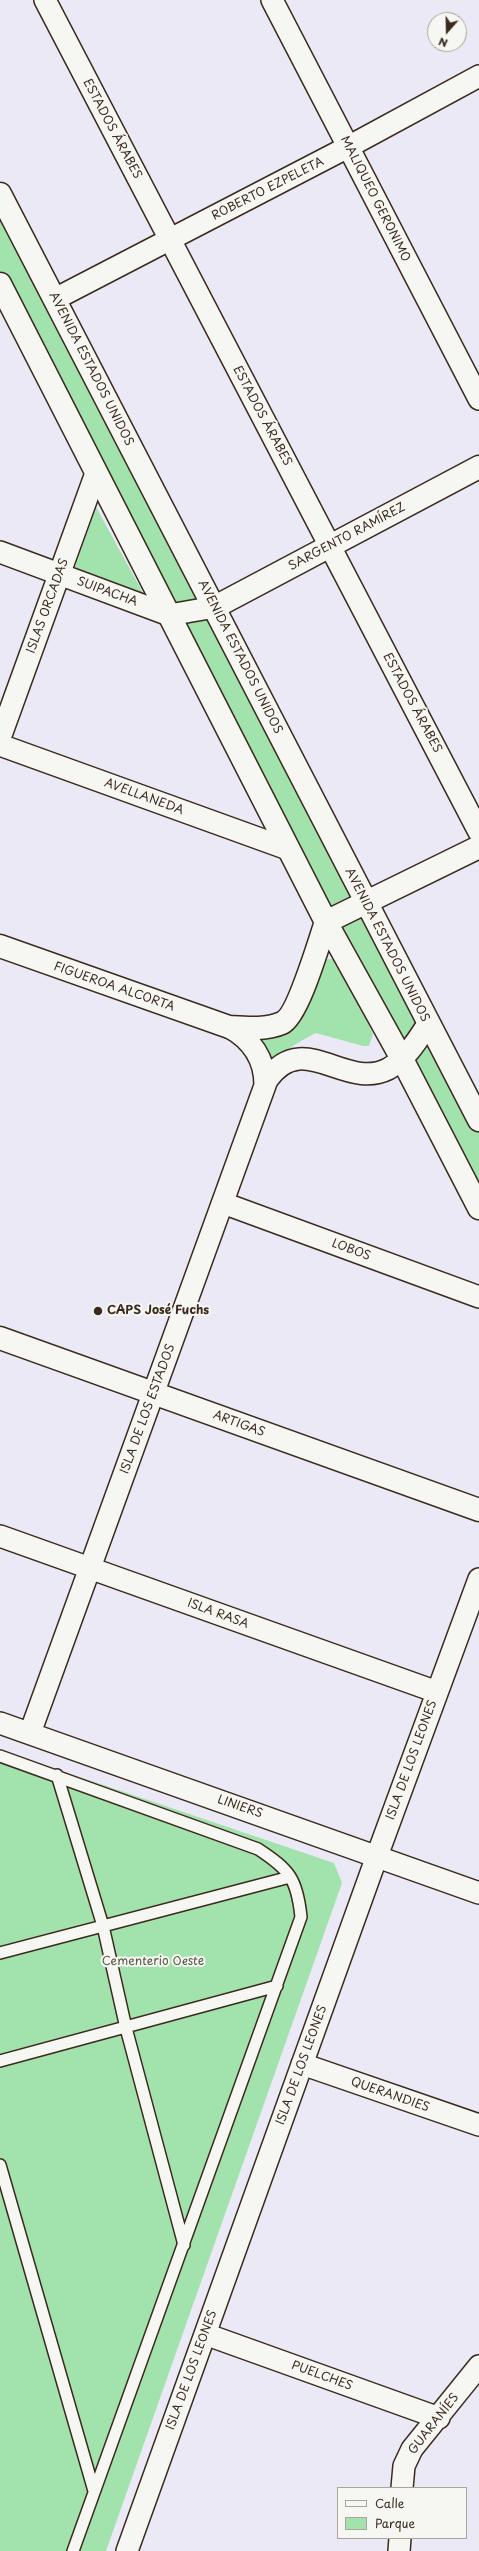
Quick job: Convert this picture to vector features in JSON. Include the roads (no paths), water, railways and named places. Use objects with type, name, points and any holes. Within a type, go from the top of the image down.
[{"type":"main road","name":"AVENIDA ESTADOS UNIDOS","points":[[0,194],[215,607],[366,904],[479,1120]]},
{"type":"main road","points":[[0,284],[288,849],[326,922],[402,1059],[479,1208]]},
{"type":"main road","name":"SARGENTO RAMÍREZ","points":[[215,607],[479,467]]},
{"type":"main road","points":[[229,1027],[259,1028],[282,1023],[288,1019],[294,1011],[326,922],[366,904],[479,847]]},
{"type":"main road","name":"FIGUEROA ALCORTA","points":[[0,946],[229,1027]]},
{"type":"main road","name":"ARTIGAS","points":[[0,1338],[479,1510]]},
{"type":"street","name":"ESTADOS ÁRABES","points":[[45,0],[479,832]]},
{"type":"street","name":"MALIQUEO GERONIMO","points":[[272,0],[479,399]]},
{"type":"street","name":"ROBERTO EZPELETA","points":[[55,299],[348,147],[479,76]]},
{"type":"street","name":"ISLAS ORCADAS","points":[[0,738],[96,473]]},
{"type":"street","name":"SUIPACHA","points":[[0,552],[169,615]]},
{"type":"street","points":[[169,615],[215,607]]},
{"type":"street","name":"AVELLANEDA","points":[[0,745],[288,849]]},
{"type":"street","points":[[402,1059],[428,1024]]},
{"type":"street","name":"ISLA DE LOS ESTADOS","points":[[229,1027],[244,1036],[256,1051],[263,1068],[265,1085]]},
{"type":"street","name":"ISLA DE LOS ESTADOS","points":[[30,1733],[265,1085],[272,1073],[281,1065],[295,1058],[308,1058],[343,1070],[370,1074],[387,1070],[402,1059]]},
{"type":"street","name":"LOBOS","points":[[223,1204],[479,1297]]},
{"type":"street","name":"ISLA RASA","points":[[0,1536],[437,1692]]},
{"type":"street","name":"ISLA DE LOS LEONES","points":[[127,2551],[377,1856],[479,1579]]},
{"type":"street","name":"LINIERS","points":[[0,1723],[479,1893]]},
{"type":"street","name":"QUERANDIES","points":[[302,2064],[479,2125]]},
{"type":"street","name":"PUELCHES","points":[[205,2334],[439,2418]]},
{"type":"street","name":"GUARANÍES","points":[[402,2487],[404,2466],[412,2449],[439,2418],[479,2366]]},
{"type":"street","points":[[399,2551],[400,2539]]},
{"type":"lane","points":[[0,1756],[57,1775],[258,1849],[283,1866],[290,1877],[298,1892],[301,1917],[73,2551]]},
{"type":"lane","points":[[57,1775],[103,1926],[126,2028],[184,2245]]},
{"type":"lane","points":[[0,1953],[290,1877]]},
{"type":"lane","points":[[0,2060],[126,2028],[277,1986]]},
{"type":"lane","points":[[0,2165],[94,2491]]},
{"type":"place","name":"CAPS José Fuchs","points":[[98,1311]]},
{"type":"park label","name":"Cementerio Oeste","points":[[153,1962]]}]
